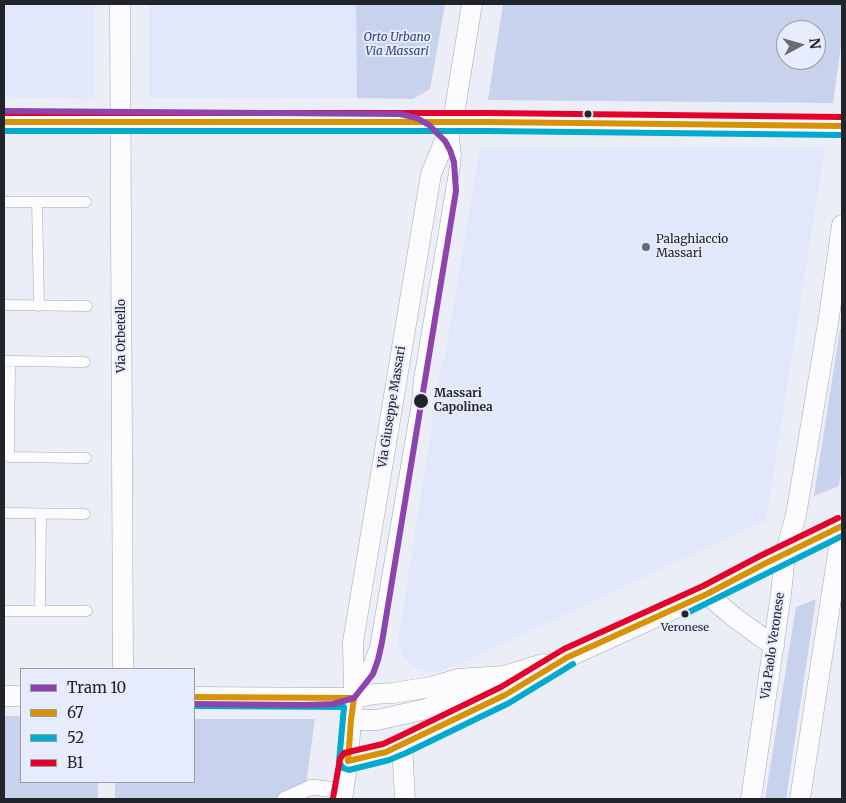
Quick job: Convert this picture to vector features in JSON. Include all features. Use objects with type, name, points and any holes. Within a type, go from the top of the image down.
[{"type":"street","name":"Via Orbetello","points":[[120,4],[123,668]]},
{"type":"street","name":"Via Giuseppe Massari","points":[[342,795],[348,761],[354,698],[353,642],[431,174],[453,122],[472,4]]},
{"type":"street","points":[[4,122],[453,122],[842,126]]},
{"type":"street","name":"Via Paolo Veronese","points":[[750,799],[774,646],[785,554],[796,515],[836,318],[842,225]]},
{"type":"street","points":[[348,761],[386,752],[402,745],[505,695],[568,657],[707,594],[842,527]]},
{"type":"street","points":[[800,799],[842,527]]},
{"type":"street","points":[[707,594],[743,624],[774,646]]},
{"type":"street","points":[[351,720],[383,718],[426,708],[449,701],[504,676],[568,657]]},
{"type":"street","points":[[195,697],[354,698],[423,689],[458,679],[504,676]]},
{"type":"street","points":[[4,696],[20,696]]},
{"type":"street","points":[[402,745],[405,799]]},
{"type":"street","points":[[285,799],[312,786],[342,795]]},
{"type":"lane","points":[[4,202],[86,202]]},
{"type":"lane","points":[[37,202],[38,306]]},
{"type":"lane","points":[[4,305],[86,306]]},
{"type":"lane","points":[[85,362],[7,361],[6,457],[86,458]]},
{"type":"lane","points":[[4,513],[85,514]]},
{"type":"lane","points":[[40,611],[41,514]]},
{"type":"lane","points":[[4,611],[87,611]]},
{"type":"shaded area","points":[[4,4],[94,4],[94,99],[4,97]]},
{"type":"shaded area","points":[[149,4],[356,4],[357,98],[149,98]]},
{"type":"shaded area","points":[[480,147],[825,148],[766,520],[455,666],[441,671],[427,672],[408,663],[398,643],[442,361],[444,361]]},
{"type":"green space","name":"Orto Urbano Via Massari","points":[[356,4],[445,4],[430,89],[413,99],[357,98]]},
{"type":"green space","points":[[503,4],[842,4],[842,39],[833,103],[488,100]]},
{"type":"green space","points":[[840,329],[842,329],[842,464],[839,486],[814,496]]},
{"type":"green space","points":[[816,599],[786,799],[765,799],[796,607]]},
{"type":"green space","points":[[4,716],[20,716],[20,783],[98,783],[98,799],[4,799]]},
{"type":"green space","points":[[195,719],[315,719],[304,799],[115,799],[115,783],[195,783]]},
{"type":"tram line","name":"10","points":[[4,111],[400,114],[417,118],[429,125],[445,141],[454,162],[456,191],[382,642],[373,674],[354,698],[333,704],[195,704]]},
{"type":"transit line","name":"B1","points":[[4,113],[487,113],[842,117]]},
{"type":"transit line","name":"67","points":[[4,122],[487,122],[842,126]]},
{"type":"transit line","name":"52","points":[[4,131],[487,131],[842,135]]},
{"type":"transit line","name":"B1","points":[[333,798],[340,759],[344,753],[383,744],[398,737],[501,687],[564,649],[703,586],[838,518]]},
{"type":"transit line","name":"67","points":[[195,697],[354,698],[348,761],[386,752],[505,695],[568,657],[707,594],[842,526]]},
{"type":"transit line","name":"52","points":[[685,614],[842,536]]},
{"type":"transit line","name":"52","points":[[195,706],[344,707],[339,762],[343,768],[349,770],[389,760],[406,753],[509,703],[573,664]]},
{"type":"place","name":"Palaghiaccio Massari","points":[[646,247]]},
{"type":"place","name":"Massari Capolinea","points":[[421,401]]},
{"type":"place","name":"Veronese","points":[[685,614]]}]
